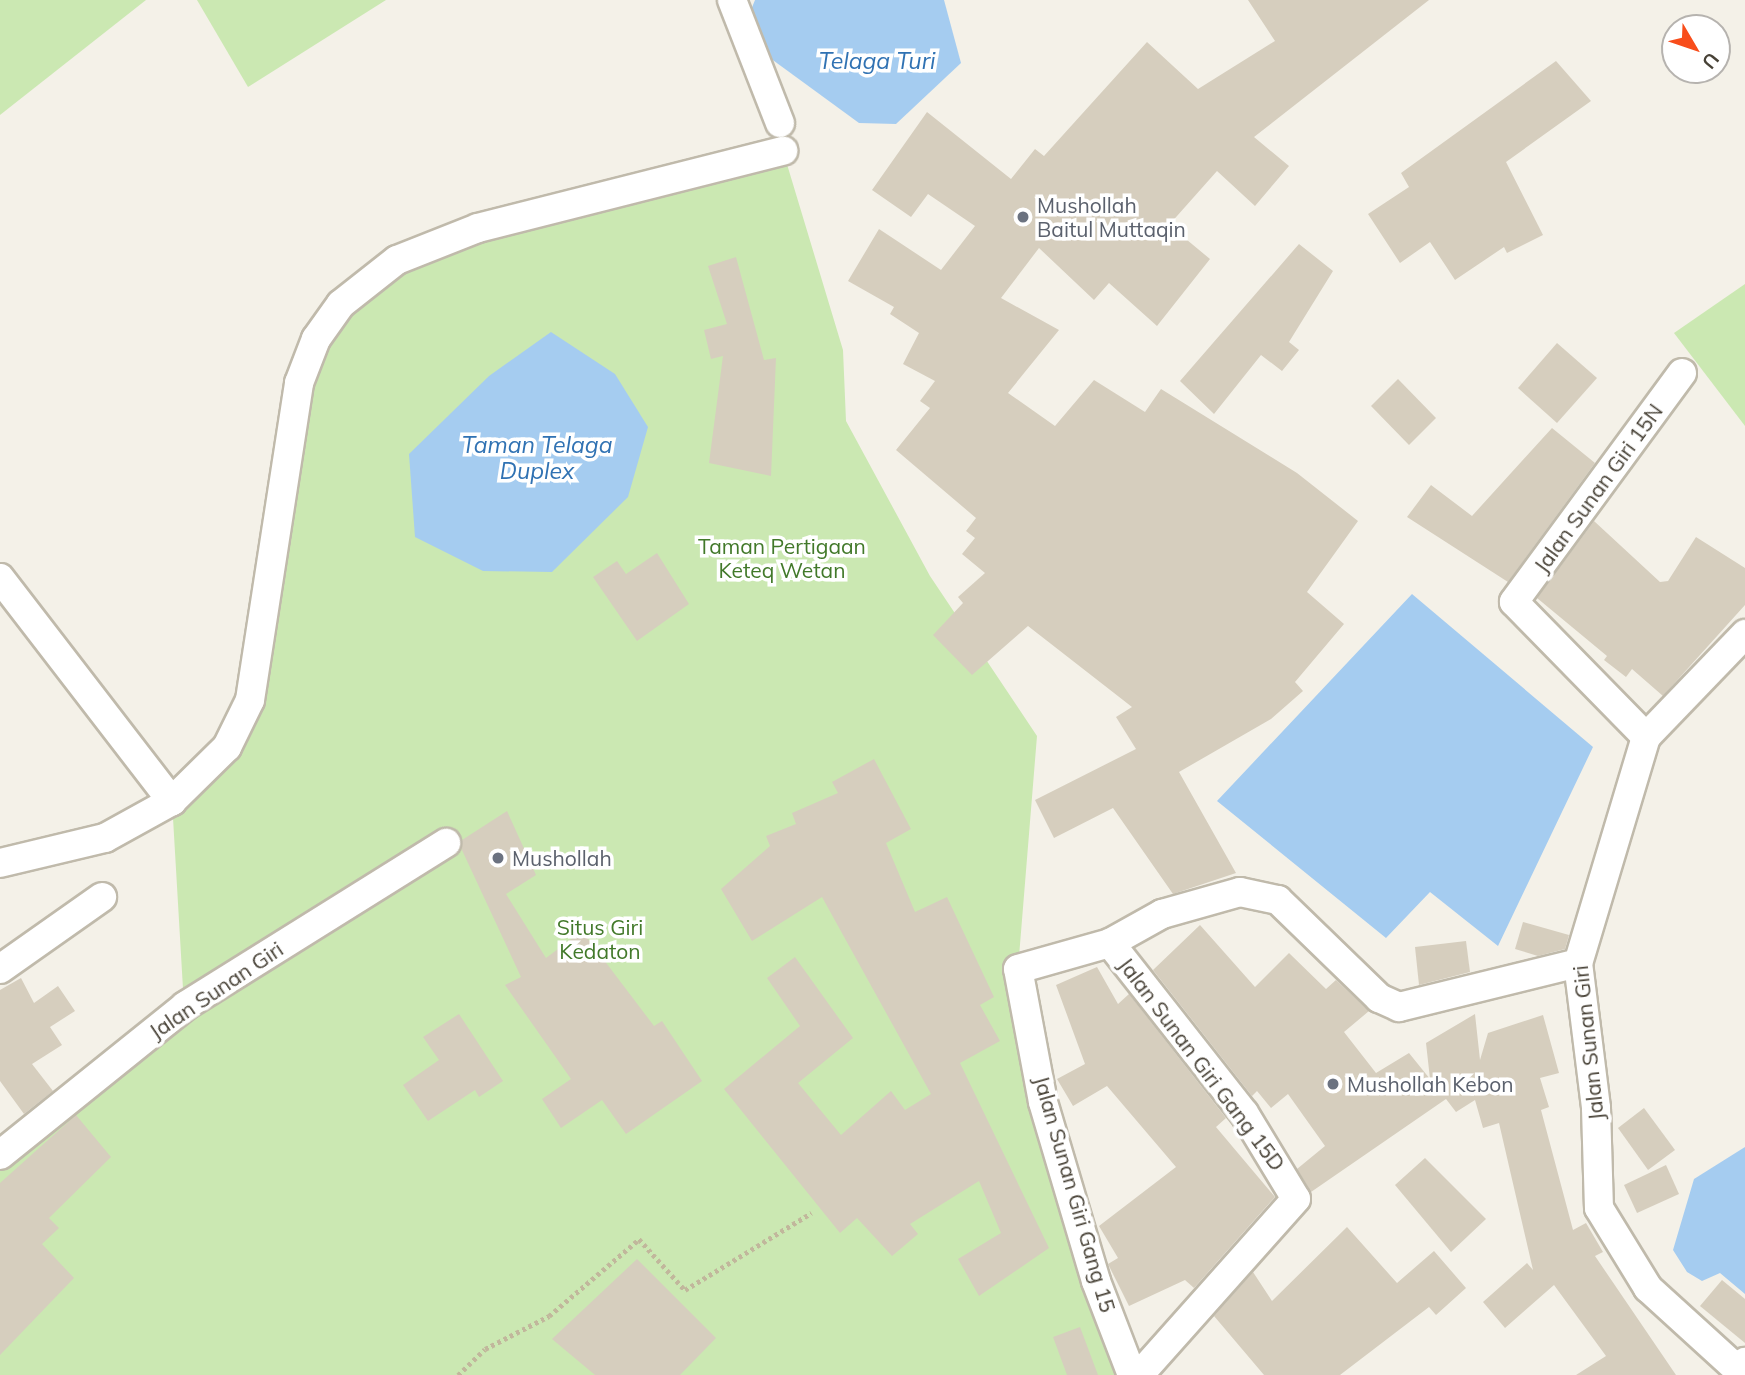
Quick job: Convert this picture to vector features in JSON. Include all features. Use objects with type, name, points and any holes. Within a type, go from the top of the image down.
[{"type":"street","points":[[732,0],[780,122]]},
{"type":"street","points":[[0,863],[105,838],[172,801],[228,747],[250,700],[299,383],[316,339],[341,304],[397,260],[478,228],[783,151]]},
{"type":"street","name":"Jalan Sunan Giri 15N","points":[[1646,737],[1514,602],[1682,373]]},
{"type":"street","points":[[0,578],[172,801]]},
{"type":"street","points":[[1646,737],[1745,634]]},
{"type":"street","name":"Jalan Sunan Giri","points":[[1646,737],[1578,962],[1606,1228],[1648,1288],[1736,1368]]},
{"type":"street","name":"Jalan Sunan Giri","points":[[0,1155],[184,1006],[446,843]]},
{"type":"street","points":[[1110,943],[1163,915],[1240,892],[1278,900],[1379,998],[1399,1007],[1578,962]]},
{"type":"street","points":[[0,969],[102,897]]},
{"type":"street","name":"Jalan Sunan Giri Gang 15","points":[[1110,943],[1018,969],[1043,1102],[1096,1281],[1132,1375]]},
{"type":"street","name":"Jalan Sunan Giri Gang 15D","points":[[1110,943],[1244,1113],[1296,1199],[1139,1375]]},
{"type":"path","points":[[458,1375],[485,1349],[549,1316],[639,1239],[685,1290],[810,1213]]},
{"type":"green space","points":[[0,0],[146,0],[0,115]]},
{"type":"green space","points":[[197,0],[386,0],[248,87]]},
{"type":"green space","name":"Situs Giri Kedaton","points":[[783,151],[843,350],[846,421],[930,576],[1037,736],[1018,969],[1135,1375],[0,1375],[0,1161],[184,1006],[172,801],[227,747],[316,339],[417,252]]},
{"type":"green space","points":[[1745,284],[1745,426],[1674,333]]},
{"type":"water","name":"Telaga Turi","points":[[755,0],[944,0],[961,63],[896,124],[859,123],[770,58],[751,10]]},
{"type":"water","name":"Taman Telaga Duplex","points":[[551,332],[615,374],[648,427],[628,497],[552,572],[483,571],[415,537],[409,454],[489,376]]},
{"type":"water","points":[[1412,594],[1593,747],[1498,946],[1430,892],[1386,938],[1217,801]]},
{"type":"water","points":[[1745,1147],[1745,1294],[1720,1273],[1702,1281],[1687,1272],[1673,1250],[1694,1179]]},
{"type":"building","points":[[1248,0],[1429,0],[1254,137],[1289,166],[1255,206],[1217,171],[1169,225],[1210,259],[1157,326],[1109,283],[1094,300],[1039,248],[1001,298],[1059,330],[1008,393],[1055,426],[1094,380],[1145,412],[1161,389],[1297,473],[1358,521],[1307,592],[1344,624],[1295,682],[1303,691],[1271,719],[1179,772],[1236,873],[1173,894],[1113,808],[1054,838],[1035,800],[1136,749],[1116,717],[1132,707],[1028,626],[972,675],[933,635],[963,603],[958,597],[985,573],[962,554],[975,538],[966,531],[976,518],[896,450],[930,408],[920,401],[935,381],[903,364],[919,333],[890,314],[894,307],[848,281],[879,229],[941,270],[975,226],[928,194],[911,217],[872,190],[927,112],[1011,179],[1035,149],[1044,156],[1147,42],[1198,89],[1275,41]]},
{"type":"building","points":[[1556,61],[1591,101],[1506,162],[1543,235],[1507,253],[1504,247],[1455,280],[1430,242],[1400,263],[1368,214],[1409,187],[1401,173]]},
{"type":"building","points":[[1299,244],[1333,271],[1289,342],[1299,350],[1282,371],[1261,355],[1214,414],[1180,381]]},
{"type":"building","points":[[736,257],[764,360],[776,358],[771,476],[709,463],[723,356],[711,359],[704,330],[727,324],[708,266]]},
{"type":"building","points":[[1557,343],[1597,378],[1557,423],[1518,388]]},
{"type":"building","points":[[1398,379],[1436,418],[1409,445],[1371,406]]},
{"type":"building","points":[[1552,428],[1595,463],[1508,582],[1407,517],[1431,485],[1472,516]]},
{"type":"building","points":[[1594,521],[1660,582],[1668,581],[1696,537],[1745,568],[1745,605],[1663,696],[1632,669],[1626,677],[1604,660],[1607,656],[1537,598]]},
{"type":"building","points":[[657,553],[689,604],[637,641],[593,577],[617,561],[626,574]]},
{"type":"building","points":[[874,759],[911,829],[886,843],[915,912],[947,897],[994,997],[980,1005],[1000,1041],[960,1063],[1049,1248],[979,1296],[958,1259],[1001,1233],[979,1181],[910,1224],[918,1234],[892,1256],[857,1218],[840,1233],[724,1089],[800,1026],[767,978],[795,957],[853,1038],[798,1083],[841,1135],[891,1091],[905,1110],[931,1094],[822,897],[752,941],[721,889],[770,846],[766,836],[796,824],[792,813],[838,793],[832,782]]},
{"type":"building","points":[[507,811],[536,875],[506,894],[546,958],[582,931],[654,1026],[662,1021],[702,1081],[626,1134],[602,1100],[561,1128],[542,1099],[571,1079],[505,985],[521,977],[461,848],[462,840]]},
{"type":"building","points":[[1523,922],[1569,935],[1565,949],[1538,956],[1515,949]]},
{"type":"building","points":[[1200,925],[1255,987],[1289,953],[1326,989],[1336,980],[1369,1011],[1344,1032],[1376,1073],[1409,1053],[1430,1079],[1426,1043],[1475,1014],[1480,1060],[1488,1033],[1543,1015],[1559,1073],[1540,1078],[1549,1107],[1541,1110],[1573,1230],[1586,1223],[1603,1252],[1595,1256],[1676,1375],[1576,1375],[1606,1356],[1554,1285],[1505,1328],[1483,1302],[1527,1263],[1533,1270],[1499,1123],[1483,1128],[1475,1100],[1456,1112],[1446,1099],[1311,1192],[1297,1169],[1325,1146],[1288,1094],[1271,1108],[1257,1091],[1252,1096],[1153,970]]},
{"type":"building","points":[[1466,941],[1470,972],[1419,985],[1415,947]]},
{"type":"building","points":[[1097,967],[1118,1004],[1129,994],[1226,1118],[1216,1127],[1275,1197],[1194,1288],[1185,1280],[1129,1306],[1108,1264],[1118,1258],[1099,1226],[1176,1167],[1107,1086],[1073,1106],[1057,1079],[1085,1064],[1056,985]]},
{"type":"building","points":[[21,978],[34,1003],[58,986],[75,1011],[50,1027],[62,1045],[32,1064],[53,1091],[24,1114],[0,1081],[0,990]]},
{"type":"building","points":[[459,1014],[503,1081],[479,1097],[475,1090],[428,1121],[403,1085],[439,1060],[423,1037]]},
{"type":"building","points":[[1644,1108],[1675,1150],[1648,1170],[1618,1128]]},
{"type":"building","points":[[76,1115],[111,1157],[49,1218],[59,1228],[42,1244],[74,1278],[0,1355],[0,1183]]},
{"type":"building","points":[[1425,1158],[1486,1219],[1451,1252],[1395,1185]]},
{"type":"building","points":[[1666,1165],[1679,1194],[1637,1213],[1624,1185]]},
{"type":"building","points":[[1347,1227],[1397,1283],[1434,1251],[1466,1288],[1436,1315],[1429,1307],[1340,1375],[1264,1375],[1214,1316],[1253,1272],[1272,1301]]},
{"type":"building","points":[[637,1259],[716,1338],[680,1375],[595,1375],[552,1339]]},
{"type":"building","points":[[1722,1280],[1745,1299],[1745,1343],[1700,1306]]},
{"type":"building","points":[[1080,1327],[1098,1375],[1067,1375],[1053,1337]]},
{"type":"place","name":"Mushollah Baitul Muttaqin","points":[[1023,217]]},
{"type":"place","name":"Mushollah","points":[[498,858]]},
{"type":"place","name":"Mushollah Kebon","points":[[1333,1084]]},
{"type":"park label","name":"Taman Pertigaan Keteq Wetan","points":[[782,558]]}]
